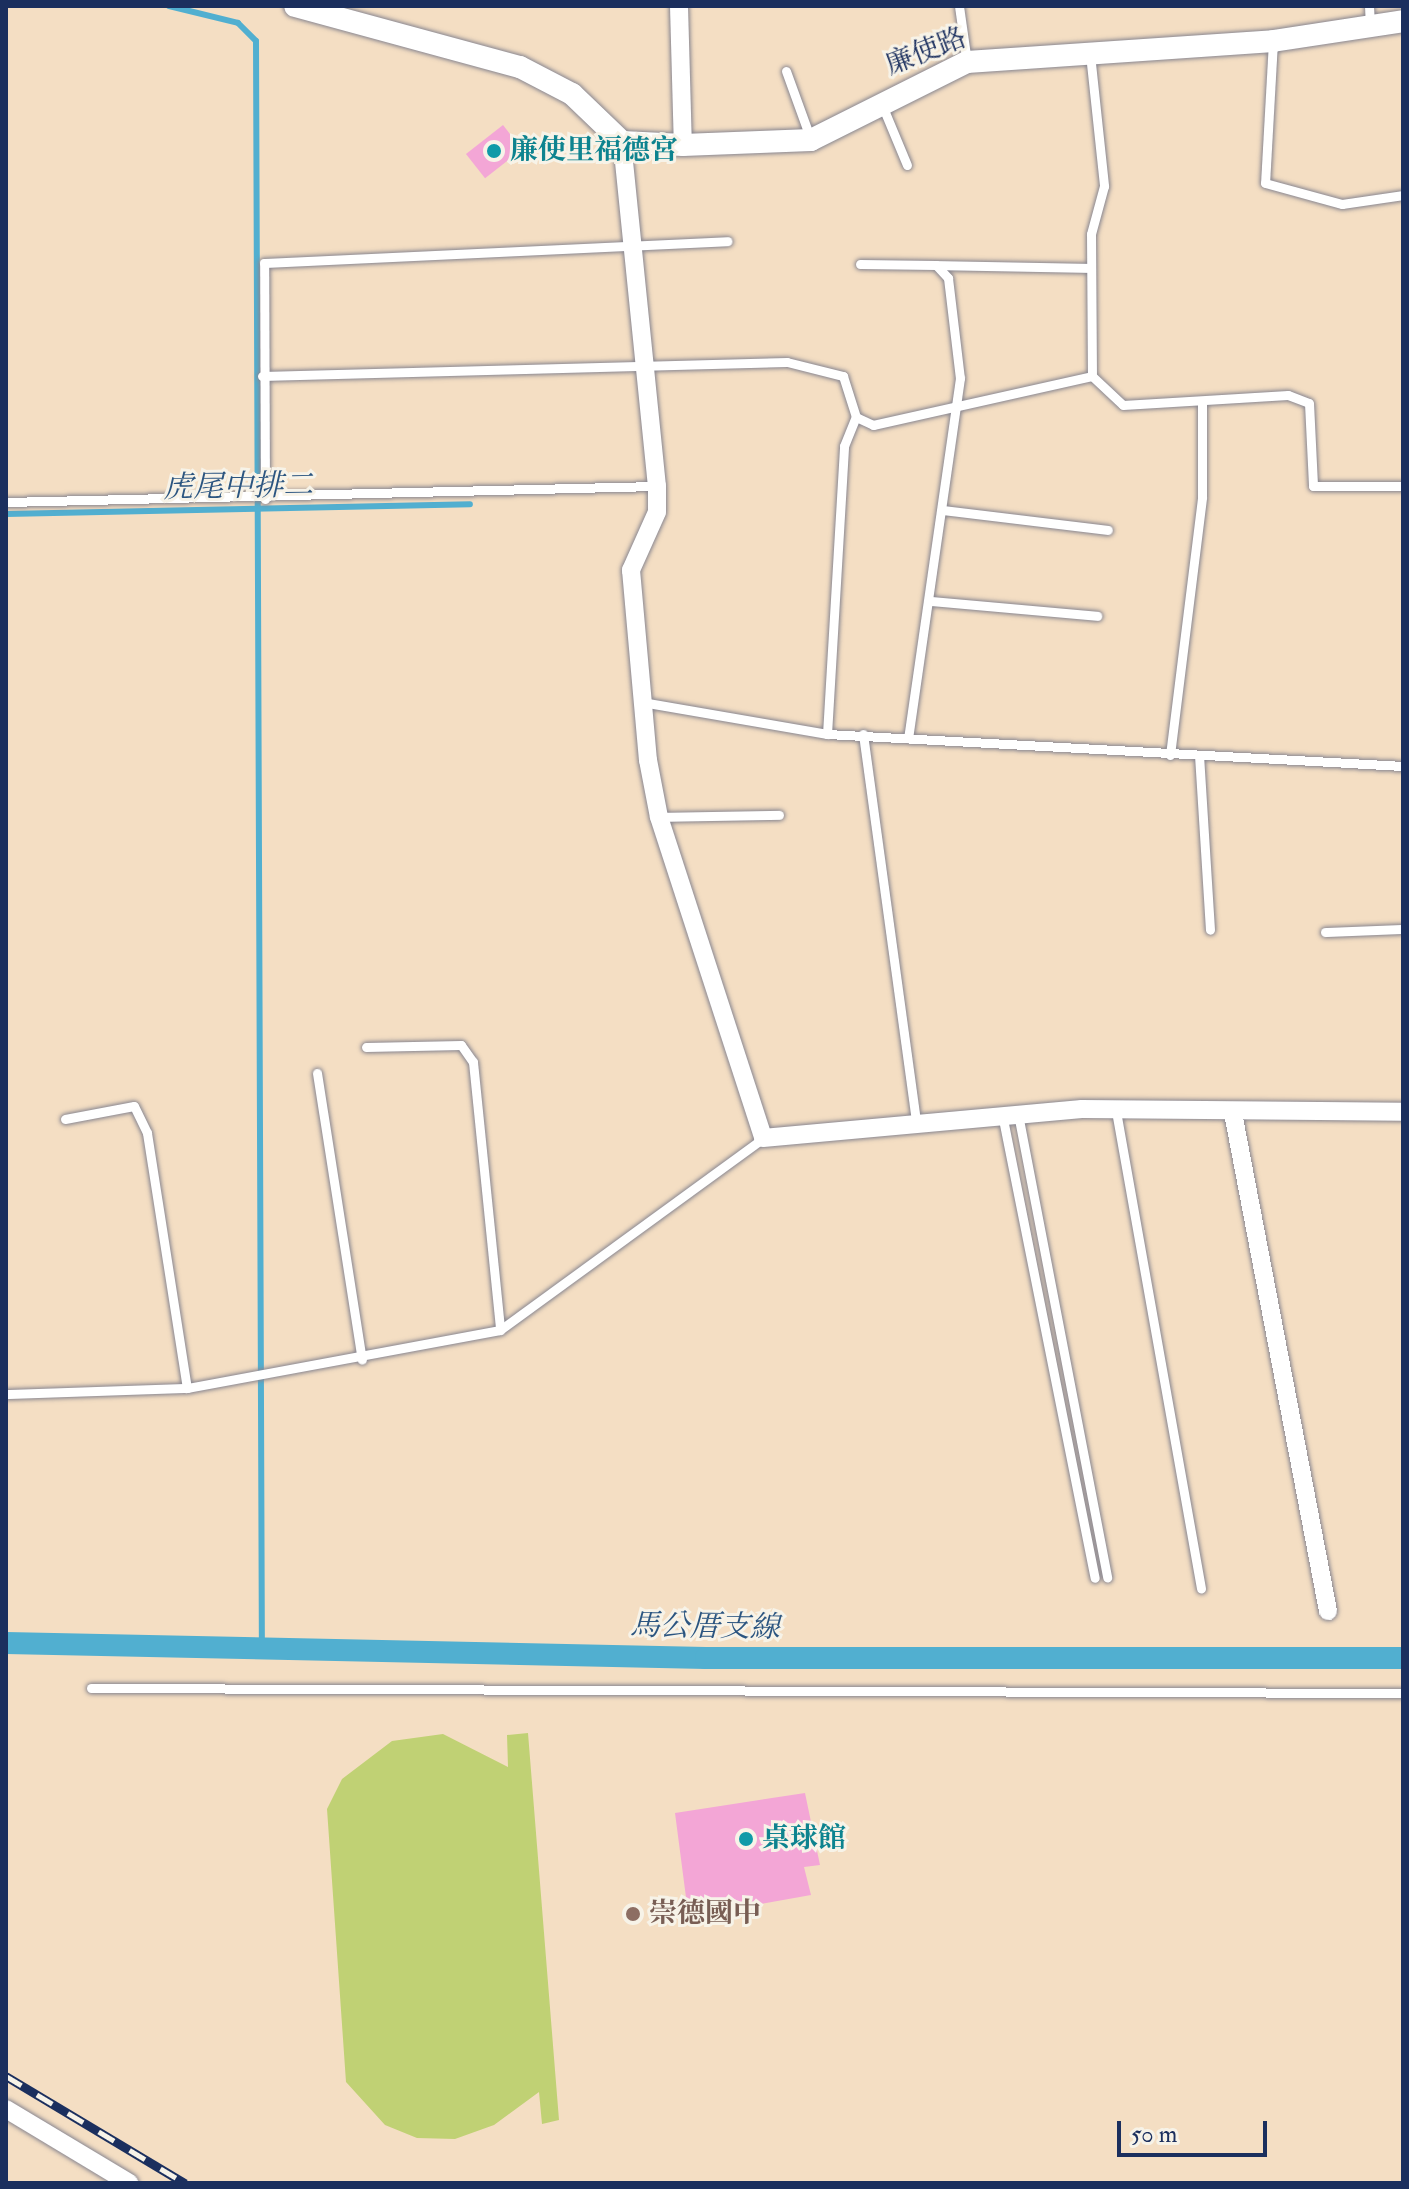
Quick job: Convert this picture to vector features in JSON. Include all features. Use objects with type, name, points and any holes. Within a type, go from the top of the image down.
[{"type":"street","points":[[295,6],[520,67],[572,94],[622,142],[657,486],[657,512],[631,570],[642,702],[659,817],[763,1138],[916,1120],[1010,1113],[1403,1112]]},
{"type":"street","points":[[679,6],[683,145]]},
{"type":"street","name":"廉使路","points":[[622,142],[683,145],[811,140],[881,102],[967,62],[1089,49],[1273,41],[1370,30],[1403,21]]},
{"type":"street","points":[[1233,1113],[1328,1611]]},
{"type":"street","points":[[6,2109],[129,2183]]},
{"type":"lane","points":[[959,6],[967,62]]},
{"type":"lane","points":[[1369,6],[1370,30]]},
{"type":"lane","points":[[1273,41],[1265,183],[1342,204],[1403,195]]},
{"type":"lane","points":[[1089,49],[1104,186],[1089,268],[1092,376],[1123,405],[1288,395],[1309,403],[1313,486],[1403,486]]},
{"type":"lane","points":[[786,71],[811,140]]},
{"type":"lane","points":[[881,102],[907,165]]},
{"type":"lane","points":[[265,499],[262,376],[264,263],[632,243],[727,241]]},
{"type":"lane","points":[[860,264],[1089,268]]},
{"type":"lane","points":[[908,738],[957,412],[948,278],[936,265]]},
{"type":"lane","points":[[262,376],[787,362],[843,376],[856,417],[844,446],[827,734]]},
{"type":"lane","points":[[856,417],[873,425],[957,412],[1092,376]]},
{"type":"lane","points":[[1170,755],[1202,497],[1202,401]]},
{"type":"lane","points":[[6,502],[265,499],[657,486]]},
{"type":"lane","points":[[943,510],[1108,530]]},
{"type":"lane","points":[[930,601],[1097,616]]},
{"type":"lane","points":[[642,702],[827,734],[1403,766]]},
{"type":"lane","points":[[863,734],[916,1120]]},
{"type":"lane","points":[[1199,755],[1210,930]]},
{"type":"lane","points":[[659,817],[779,815]]},
{"type":"lane","points":[[1325,932],[1403,929]]},
{"type":"lane","points":[[366,1047],[461,1045],[473,1062],[500,1330]]},
{"type":"lane","points":[[317,1073],[362,1359]]},
{"type":"lane","points":[[65,1119],[134,1106],[141,1120],[187,1388]]},
{"type":"lane","points":[[1116,1111],[1201,1588]]},
{"type":"lane","points":[[1010,1113],[1095,1578]]},
{"type":"lane","points":[[1010,1113],[1107,1578]]},
{"type":"lane","points":[[6,1394],[187,1388],[362,1359],[500,1330],[763,1138]]},
{"type":"lane","points":[[91,1688],[1403,1693]]},
{"type":"green space","points":[[528,1733],[559,2120],[542,2124],[539,2092],[494,2125],[455,2139],[417,2138],[385,2125],[346,2082],[327,1809],[342,1779],[392,1741],[443,1734],[508,1767],[507,1735]]},
{"type":"building","name":"廉使里福德宮","points":[[503,125],[522,149],[485,178],[466,154]]},
{"type":"building","name":"桌球館","points":[[805,1793],[820,1865],[804,1867],[811,1895],[711,1913],[707,1904],[687,1905],[675,1813]]},
{"type":"waterway","points":[[169,6],[238,23],[256,41],[262,1649]]},
{"type":"waterway","name":"虎尾中排二","points":[[6,514],[470,504]]},
{"type":"waterway","name":"馬公厝支線","points":[[6,1643],[706,1658],[1403,1658]]},
{"type":"railway","points":[[6,2076],[185,2183]]},
{"type":"place","name":"廉使里福德宮","points":[[494,151]]},
{"type":"place","name":"桌球館","points":[[746,1839]]},
{"type":"place","name":"崇德國中","points":[[633,1914]]}]
